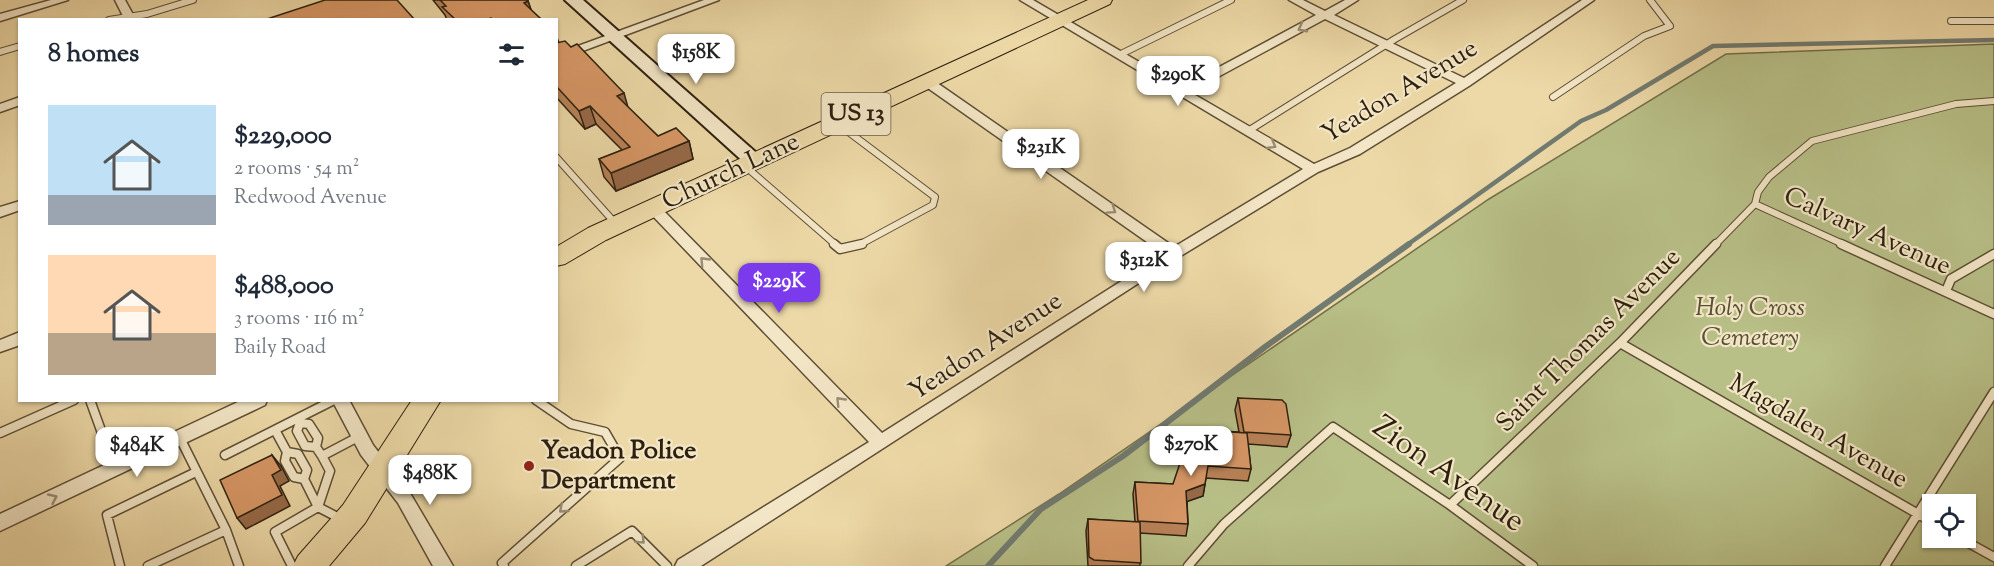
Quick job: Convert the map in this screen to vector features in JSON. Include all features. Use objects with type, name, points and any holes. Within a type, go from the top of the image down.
[{"type":"main road","name":"Church Lane","points":[[558,257],[582,242],[653,208],[1103,0]]},
{"type":"main road","points":[[309,566],[348,522],[426,402]]},
{"type":"street","points":[[0,18],[63,0]]},
{"type":"street","points":[[120,0],[130,18]]},
{"type":"street","points":[[573,0],[749,164]]},
{"type":"street","points":[[558,57],[714,0]]},
{"type":"street","points":[[1025,0],[1313,169]]},
{"type":"street","points":[[1294,0],[1465,83]]},
{"type":"street","points":[[1181,92],[1353,0]]},
{"type":"street","name":"Yeadon Avenue","points":[[685,566],[1174,254],[1313,169],[1355,151],[1465,83],[1589,0]]},
{"type":"street","points":[[926,81],[1174,254]]},
{"type":"street","points":[[0,108],[18,103]]},
{"type":"street","points":[[0,212],[18,206]]},
{"type":"street","points":[[653,208],[881,443]]},
{"type":"street","points":[[0,346],[18,339]]},
{"type":"street","points":[[0,523],[255,402]]},
{"type":"street","points":[[341,402],[360,436],[404,498],[443,566]]},
{"type":"lane","points":[[130,18],[193,0]]},
{"type":"lane","points":[[1119,55],[1231,0]]},
{"type":"lane","points":[[1248,131],[1395,39],[1463,0]]},
{"type":"lane","points":[[1553,97],[1644,36],[1670,27],[1650,0]]},
{"type":"lane","points":[[1951,21],[1994,21]]},
{"type":"lane","points":[[0,52],[18,47]]},
{"type":"lane","name":"Saint Thomas Avenue","points":[[1450,505],[1620,343],[1755,204],[1758,192],[1769,177],[1812,141],[1956,104],[1994,101]]},
{"type":"lane","points":[[749,164],[840,249],[856,247],[933,205],[935,197],[837,123]]},
{"type":"lane","points":[[558,159],[617,225]]},
{"type":"lane","name":"Calvary Avenue","points":[[1755,204],[1994,314]]},
{"type":"lane","points":[[1946,291],[1951,279],[1994,254]]},
{"type":"lane","name":"Magdalen Avenue","points":[[1620,343],[1922,517]]},
{"type":"lane","points":[[1886,566],[1994,392]]},
{"type":"lane","points":[[0,433],[70,402]]},
{"type":"lane","points":[[91,402],[115,469]]},
{"type":"lane","points":[[225,455],[275,430],[299,421],[331,402]]},
{"type":"lane","points":[[501,565],[620,458],[605,432],[571,424],[539,402]]},
{"type":"lane","points":[[299,421],[297,431],[305,446],[316,447]]},
{"type":"lane","points":[[292,566],[274,532],[318,507],[330,471],[316,447],[318,438],[309,424],[299,421]]},
{"type":"lane","name":"Zion Avenue","points":[[1188,566],[1224,524],[1333,427],[1450,505],[1533,566]]},
{"type":"lane","points":[[275,430],[287,452],[285,461],[294,477],[304,479]]},
{"type":"lane","points":[[322,456],[360,436]]},
{"type":"lane","points":[[180,438],[226,530],[239,566]]},
{"type":"lane","points":[[287,452],[298,454],[307,470],[304,479],[318,507],[348,522]]},
{"type":"lane","points":[[120,566],[106,515],[196,472]]},
{"type":"lane","points":[[148,566],[226,530]]},
{"type":"lane","points":[[576,566],[632,531],[667,566]]},
{"type":"lane","points":[[1976,547],[1994,557]]},
{"type":"green space","name":"Holy Cross Cemetery","points":[[1994,44],[1994,566],[946,566],[1059,494],[1489,199],[1726,54]]},
{"type":"building","points":[[325,0],[397,0],[413,18],[270,18]]},
{"type":"building","points":[[440,0],[527,0],[524,3],[540,18],[454,18],[442,7],[446,6]]},
{"type":"building","points":[[565,41],[571,47],[577,44],[624,93],[617,96],[658,136],[676,128],[689,141],[611,173],[599,159],[630,147],[590,106],[579,111],[558,88],[558,43]]},
{"type":"building","points":[[1238,398],[1282,400],[1286,404],[1291,435],[1244,432]]},
{"type":"building","points":[[1198,430],[1247,433],[1251,469],[1208,466],[1205,484],[1186,491],[1188,524],[1138,521],[1135,482],[1173,484],[1183,454],[1184,464],[1202,460]]},
{"type":"building","points":[[272,455],[281,470],[272,475],[282,495],[237,518],[220,480]]},
{"type":"building","points":[[1088,519],[1140,522],[1141,563],[1094,560],[1089,557]]},
{"type":"waterway","points":[[1407,245],[1581,121],[1606,110],[1713,46],[1994,40]]},
{"type":"waterway","points":[[988,566],[1041,509],[1123,456],[1265,347],[1409,244]]},
{"type":"place","name":"Yeadon Police Department","points":[[529,466]]}]
